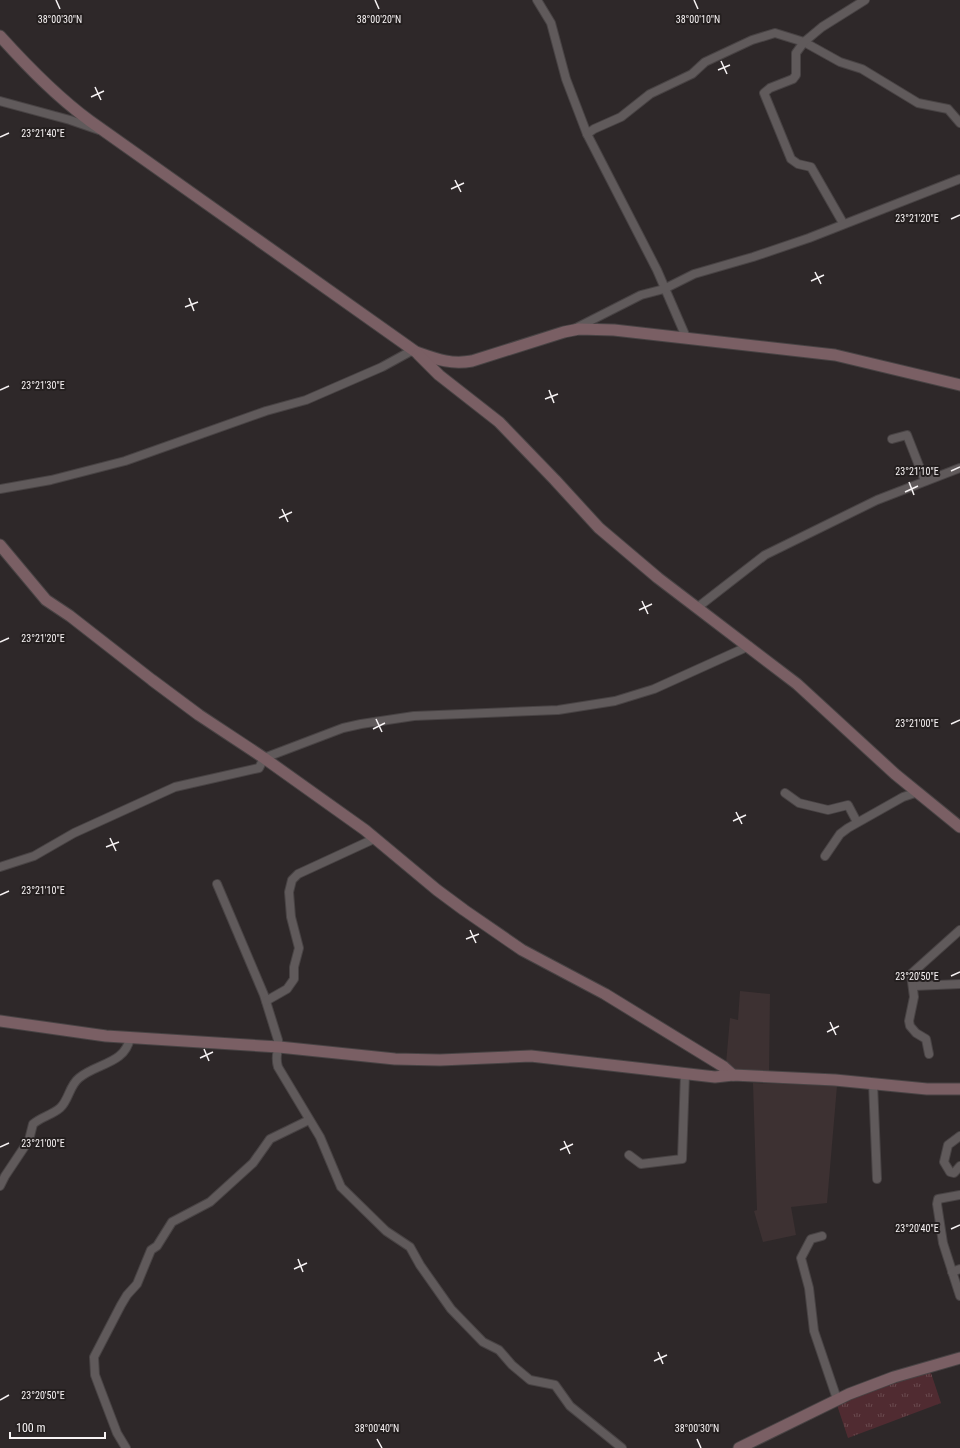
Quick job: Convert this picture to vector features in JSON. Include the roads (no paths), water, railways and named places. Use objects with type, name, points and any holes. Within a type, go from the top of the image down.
[{"type":"street","points":[[537,0],[552,23],[564,73],[587,134],[657,270],[686,337]]},
{"type":"street","points":[[843,223],[811,167],[791,159],[764,94],[770,88],[785,83],[796,75],[796,53],[804,42],[822,27],[865,0]]},
{"type":"street","points":[[587,134],[594,128],[621,117],[650,94],[692,74],[705,62],[752,40],[775,33],[804,42],[840,62],[876,77],[915,101],[948,110],[960,122]]},
{"type":"street","points":[[0,36],[43,83],[68,105],[415,351],[439,375],[499,422],[599,528],[658,578],[749,646],[814,699],[918,792],[958,823]]},
{"type":"street","points":[[0,101],[70,120],[105,132]]},
{"type":"street","points":[[0,489],[51,480],[124,461],[266,411],[306,400],[415,351],[441,361],[463,363],[574,330],[642,295],[664,289],[694,274],[753,257],[809,238],[843,223],[960,179]]},
{"type":"street","points":[[574,330],[614,330],[686,337],[848,357],[960,385]]},
{"type":"street","points":[[892,439],[907,435],[925,482]]},
{"type":"street","points":[[698,607],[764,555],[820,529],[842,516],[960,468]]},
{"type":"street","points":[[0,545],[46,600],[70,616],[181,702],[264,758],[376,838],[437,890],[522,950],[605,994],[724,1067],[733,1075]]},
{"type":"street","points":[[0,867],[34,856],[74,834],[175,787],[259,768],[264,758],[342,728],[414,716],[558,710],[615,701],[654,689],[749,646]]},
{"type":"street","points":[[825,856],[840,834],[857,822],[903,797],[918,792]]},
{"type":"street","points":[[785,793],[799,803],[828,810],[848,805],[857,822]]},
{"type":"street","points":[[266,1001],[287,989],[294,979],[294,967],[299,948],[291,917],[289,892],[292,880],[298,874],[376,838]]},
{"type":"street","points":[[217,884],[266,1001],[279,1047],[275,1056],[278,1067],[323,1144],[340,1187],[386,1232],[410,1247],[420,1265],[455,1314],[483,1342],[498,1350],[512,1365],[530,1380],[555,1384],[570,1406],[622,1448]]},
{"type":"street","points":[[929,1054],[926,1039],[916,1033],[910,1026],[909,1021],[914,1003],[914,986],[911,974],[912,971],[960,930]]},
{"type":"street","points":[[914,986],[960,984]]},
{"type":"street","points":[[0,1021],[98,1036],[279,1047],[409,1060],[531,1056],[715,1077],[733,1075],[873,1083],[927,1089],[960,1089]]},
{"type":"street","points":[[0,1186],[5,1176],[30,1140],[33,1124],[59,1109],[79,1078],[116,1058],[125,1051],[130,1038]]},
{"type":"street","points":[[630,1155],[641,1164],[682,1159],[685,1074]]},
{"type":"street","points":[[873,1083],[877,1179]]},
{"type":"street","points":[[126,1448],[117,1434],[95,1375],[94,1357],[97,1347],[124,1300],[137,1284],[151,1250],[157,1246],[172,1222],[210,1202],[253,1162],[270,1139],[309,1120]]},
{"type":"street","points":[[960,1136],[948,1145],[944,1162],[950,1172],[954,1172],[960,1166]]},
{"type":"street","points":[[960,1195],[942,1197],[938,1199],[937,1204],[941,1233],[956,1271],[960,1296]]},
{"type":"street","points":[[822,1236],[811,1239],[800,1258],[809,1288],[814,1331],[837,1399]]},
{"type":"street","points":[[739,1448],[837,1399],[894,1377],[960,1358]]}]
